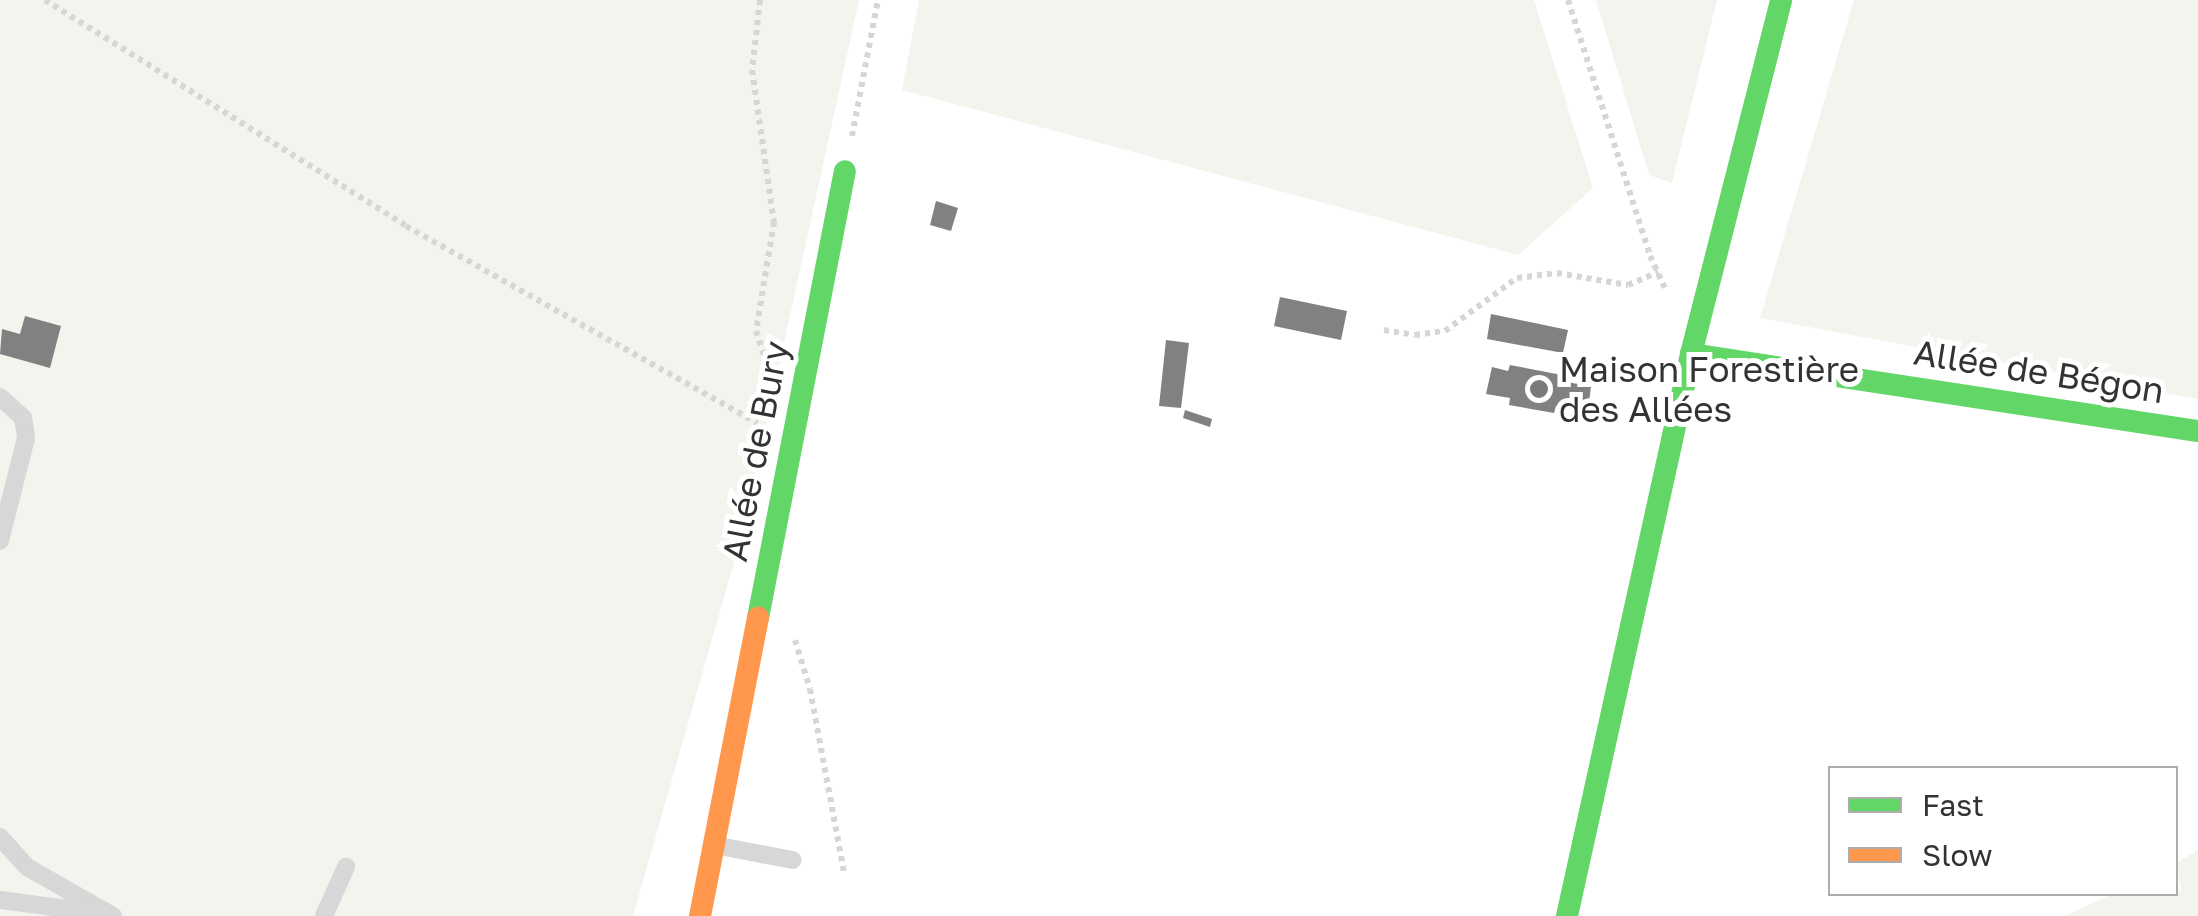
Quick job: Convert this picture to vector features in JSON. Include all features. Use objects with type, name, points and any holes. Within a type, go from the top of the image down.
[{"type":"street","points":[[1566,916],[1620,692],[1691,354],[1782,0]]},
{"type":"street","name":"Allée de Bury","points":[[700,916],[846,171]]},
{"type":"street","name":"Allée de Bégon","points":[[1691,354],[2198,431]]},
{"type":"lane","points":[[0,397],[23,418],[26,438],[0,541]]},
{"type":"lane","points":[[0,837],[27,867],[109,915]]},
{"type":"lane","points":[[714,845],[792,860]]},
{"type":"lane","points":[[324,916],[346,866]]},
{"type":"lane","points":[[0,900],[109,915]]},
{"type":"path","points":[[44,0],[406,226],[792,444]]},
{"type":"path","points":[[760,0],[752,70],[774,222],[756,331],[768,368]]},
{"type":"path","points":[[846,171],[878,0]]},
{"type":"path","points":[[1384,330],[1415,335],[1445,331],[1517,278],[1557,273],[1628,285],[1658,272],[1568,0]]},
{"type":"path","points":[[793,634],[810,689],[844,874]]},
{"type":"shaded area","points":[[0,0],[859,0],[743,531],[633,916],[0,916]]},
{"type":"shaded area","points":[[919,0],[1534,0],[1593,188],[1518,255],[902,90]]},
{"type":"shaded area","points":[[1596,0],[1717,0],[1672,183],[1649,175]]},
{"type":"shaded area","points":[[1854,0],[2198,0],[2198,399],[1760,318]]},
{"type":"shaded area","points":[[2198,850],[2198,916],[2065,916],[2108,896],[2178,896],[2181,888],[2178,862]]},
{"type":"building","points":[[936,201],[958,208],[951,231],[930,225]]},
{"type":"building","points":[[1280,297],[1347,311],[1341,340],[1274,326]]},
{"type":"building","points":[[1491,314],[1568,330],[1563,353],[1487,339]]},
{"type":"building","points":[[25,316],[61,326],[50,368],[0,354],[2,329],[20,334]]},
{"type":"building","points":[[1166,340],[1189,343],[1181,408],[1159,406]]},
{"type":"building","name":"Maison Forestière des Allées","points":[[1510,365],[1562,375],[1560,381],[1591,386],[1588,411],[1556,406],[1554,413],[1509,405],[1510,398],[1486,394],[1492,367],[1508,371]]},
{"type":"building","points":[[1185,410],[1212,419],[1210,427],[1183,418]]},
{"type":"traffic: fast","points":[[1567,916],[1691,354],[1781,0]]},
{"type":"traffic: fast","points":[[758,618],[845,171]]},
{"type":"traffic: fast","points":[[1691,354],[2198,431]]},
{"type":"traffic: slow","points":[[700,916],[758,618]]},
{"type":"place","name":"Maison Forestière des Allées","points":[[1539,389]]}]
